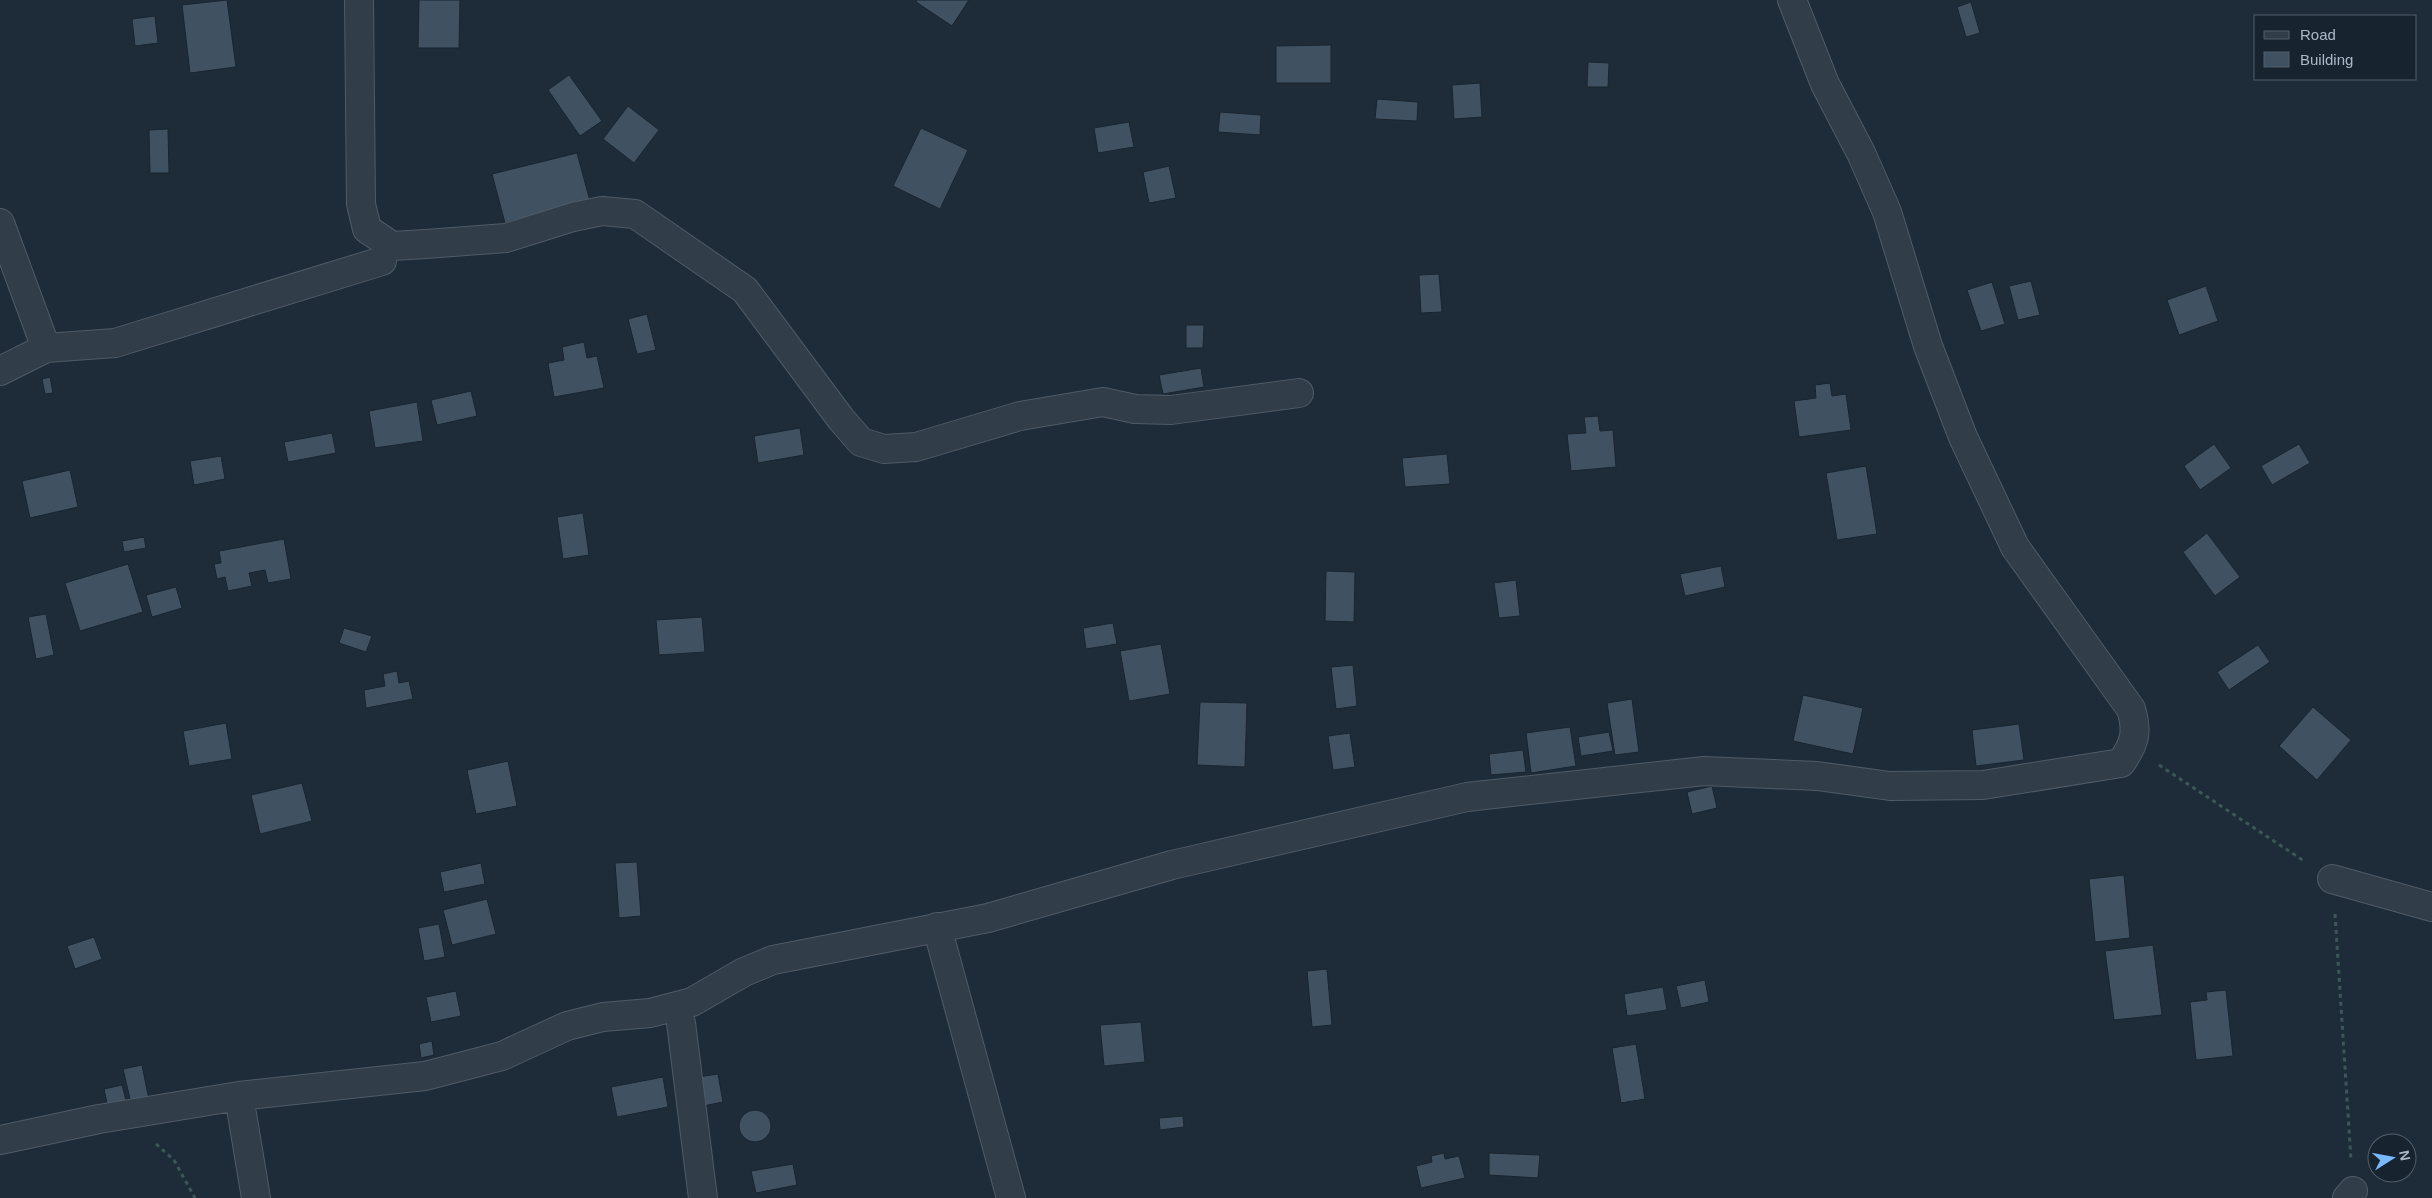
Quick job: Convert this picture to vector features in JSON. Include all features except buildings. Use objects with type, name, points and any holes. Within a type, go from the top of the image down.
[{"type":"street","points":[[359,0],[361,204],[368,229],[392,246],[506,238],[573,216],[602,212],[635,214],[745,290],[835,412],[861,442],[884,450],[916,448],[1020,416],[1103,402],[1135,409],[1172,410],[1299,393]]},
{"type":"street","points":[[0,1140],[99,1119],[239,1096],[425,1076],[502,1056],[567,1026],[603,1017],[650,1013],[692,1002],[744,972],[773,960],[988,918],[1172,865],[1467,797],[1704,771],[1818,776],[1890,786],[1983,785],[2121,763],[2132,747],[2136,725],[2131,708],[2015,547],[1962,438],[1928,346],[1888,212],[1861,153],[1824,84],[1792,0]]},
{"type":"street","points":[[0,223],[46,348]]},
{"type":"street","points":[[0,371],[46,348],[115,343],[382,261]]},
{"type":"street","points":[[2332,879],[2432,907]]},
{"type":"street","points":[[937,927],[1011,1198]]},
{"type":"street","points":[[681,1023],[703,1198]]},
{"type":"street","points":[[239,1096],[256,1198]]},
{"type":"path","points":[[2132,747],[2332,879],[2350,1194]]},
{"type":"path","points":[[153,1141],[174,1160],[195,1198]]}]
